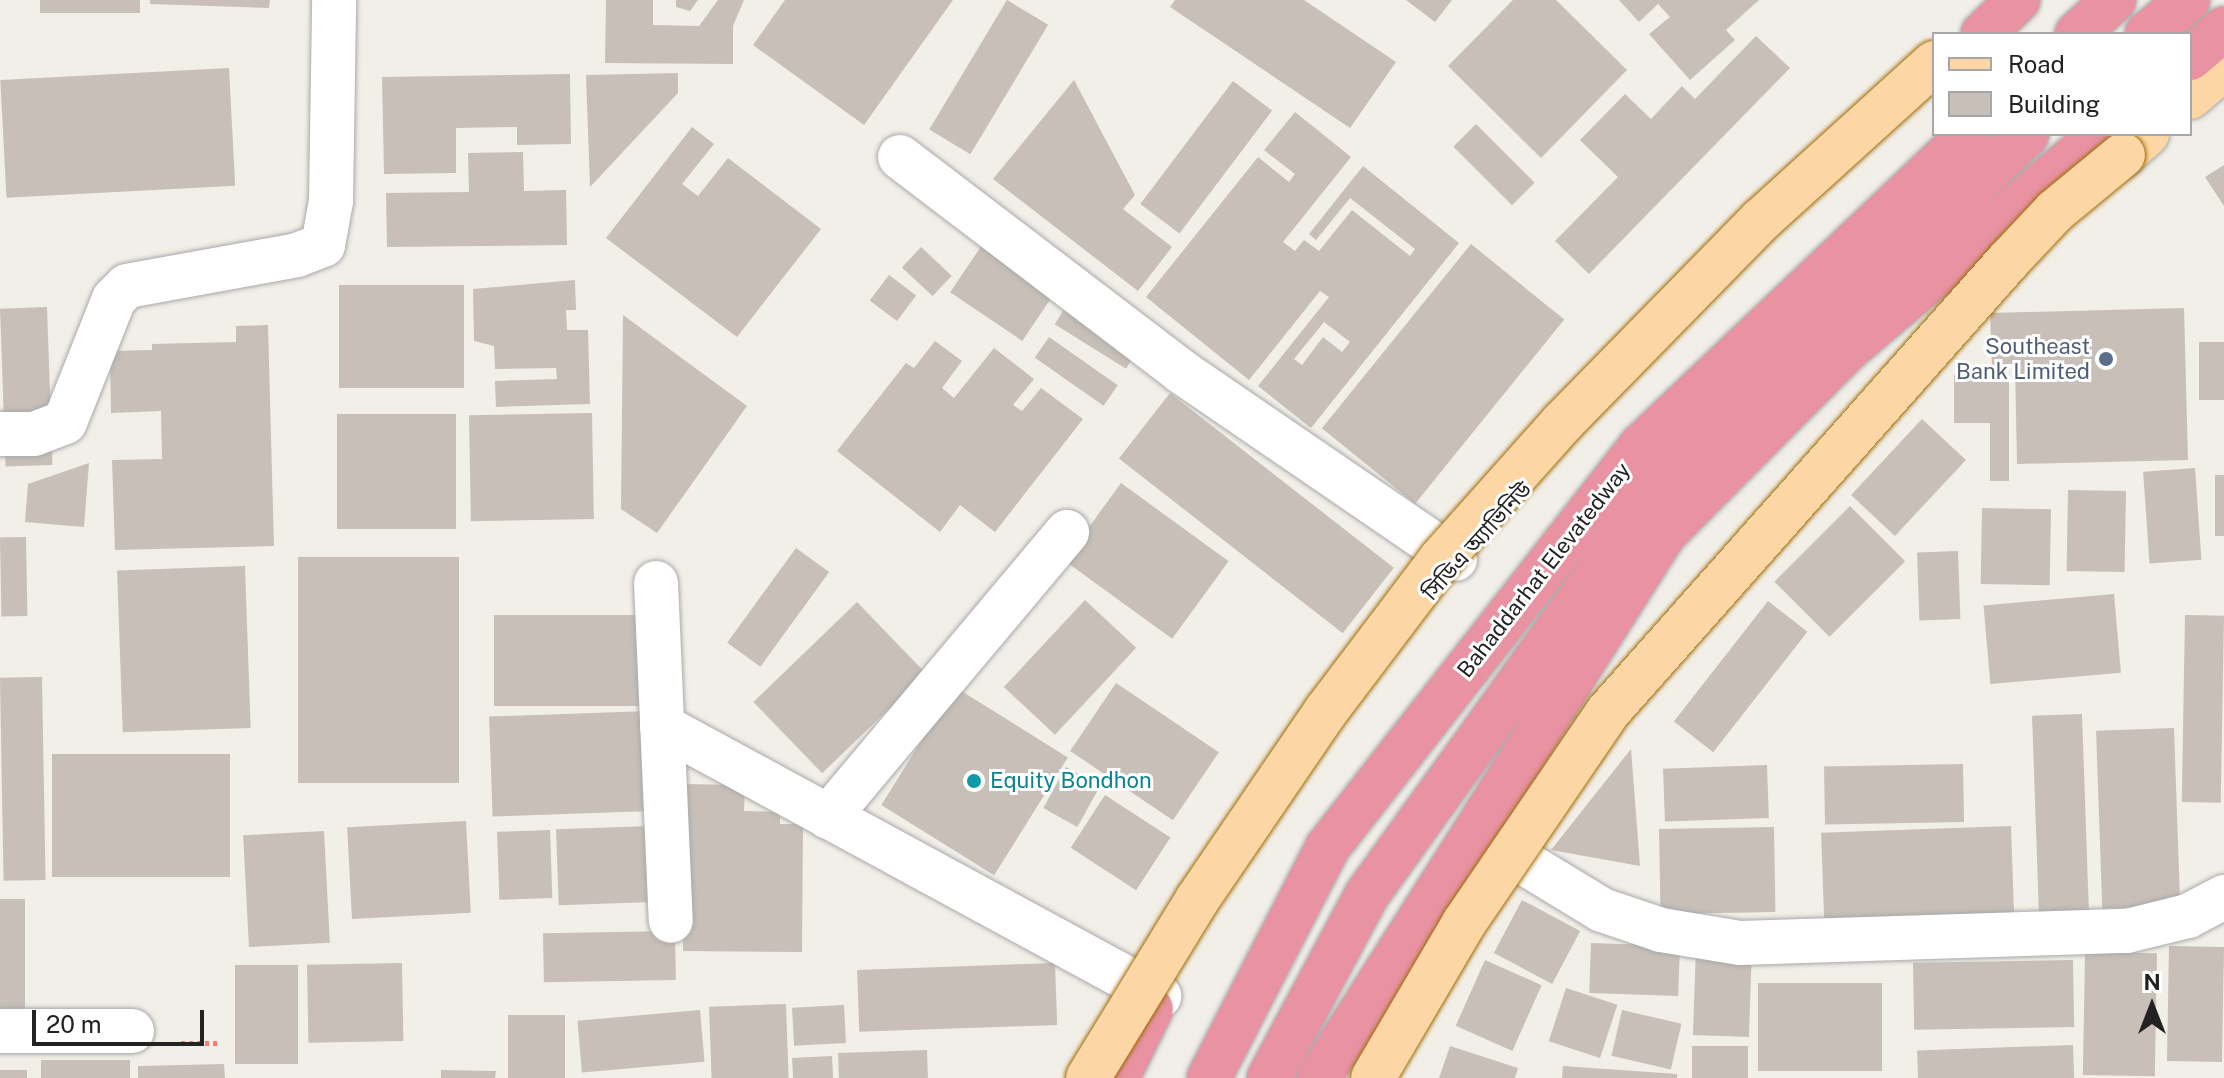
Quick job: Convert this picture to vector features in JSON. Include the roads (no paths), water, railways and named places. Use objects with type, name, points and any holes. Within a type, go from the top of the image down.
[{"type":"highway","points":[[1985,32],[2018,0]]},
{"type":"highway","points":[[2079,32],[2114,0]]},
{"type":"highway","points":[[2149,32],[2188,0]]},
{"type":"highway","points":[[2192,56],[2224,29]]},
{"type":"highway","name":"সিডিএ অ্যাভিনিউ","points":[[1117,1078],[1159,996],[1372,665],[1455,559],[1697,310],[1932,83]]},
{"type":"highway","name":"Bahaddarhat Elevatedway","points":[[1209,1078],[1327,848],[1641,446],[1968,136]]},
{"type":"highway","name":"Bahaddarhat Elevatedway","points":[[1269,1078],[1366,896],[1670,473],[2025,136]]},
{"type":"highway","points":[[1319,1078],[1472,831],[1664,534],[1849,348],[2099,136]]},
{"type":"main road","points":[[1968,32],[2004,0]]},
{"type":"main road","points":[[1088,1078],[1197,900],[1326,711],[1440,560],[1563,422],[1761,220],[1932,65]]},
{"type":"main road","points":[[2192,95],[2224,68]]},
{"type":"main road","points":[[1373,1078],[1464,923],[1607,713],[2008,261],[2055,211],[2145,136]]},
{"type":"street","points":[[0,434],[34,434],[65,422],[114,299],[127,286],[297,255],[323,245],[331,201],[334,0]]},
{"type":"street","points":[[900,157],[1182,372],[1455,559]]},
{"type":"street","points":[[828,817],[1067,532]]},
{"type":"street","points":[[656,583],[671,921]]},
{"type":"street","points":[[662,726],[1159,996]]},
{"type":"street","points":[[1472,831],[1602,910],[1661,930],[1740,943],[2127,931],[2188,916],[2224,897]]},
{"type":"street","points":[[0,1031],[132,1031]]},
{"type":"place","name":"Southeast Bank Limited","points":[[2106,359]]},
{"type":"place","name":"Equity Bondhon","points":[[974,781]]}]
